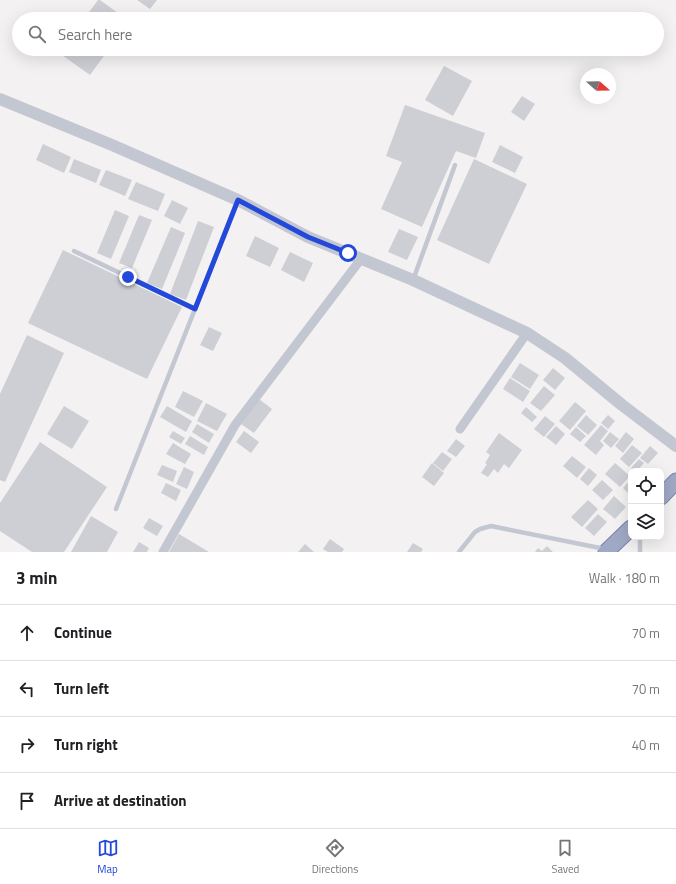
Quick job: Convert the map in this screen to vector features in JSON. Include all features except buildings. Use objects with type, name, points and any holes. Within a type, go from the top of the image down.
[{"type":"highway","points":[[664,494],[676,481]]},
{"type":"highway","points":[[607,551],[628,531]]},
{"type":"street","points":[[0,99],[112,145],[238,200],[308,237],[412,280],[527,333],[566,358],[622,405],[676,446]]},
{"type":"street","points":[[163,552],[235,425],[361,259]]},
{"type":"street","points":[[460,429],[527,333]]},
{"type":"lane","points":[[412,280],[455,165]]},
{"type":"lane","points":[[116,509],[238,200]]},
{"type":"lane","points":[[74,251],[195,309]]},
{"type":"lane","points":[[459,552],[475,532],[491,526],[607,551]]},
{"type":"lane","points":[[640,540],[640,552]]},
{"type":"route","points":[[128,277],[195,309],[238,200],[308,237],[348,253]]}]
